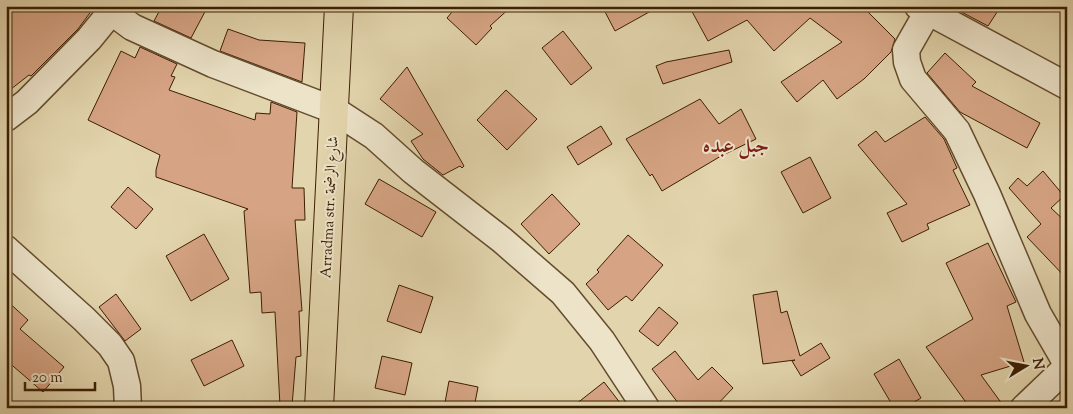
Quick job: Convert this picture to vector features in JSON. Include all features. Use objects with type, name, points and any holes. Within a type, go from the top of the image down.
[{"type":"main road","name":"Arradma str. شارع الرضمة","points":[[319,408],[339,6]]},
{"type":"street","points":[[1024,408],[1067,366],[1038,314],[987,194],[956,131],[913,79],[907,62],[906,50],[925,8],[1067,86]]},
{"type":"street","points":[[6,118],[27,102],[89,39],[114,9],[132,26],[213,64],[334,110],[374,136],[413,171],[502,240],[564,293],[602,341],[646,408]]},
{"type":"street","points":[[6,249],[110,345],[121,361],[127,386],[128,408]]},
{"type":"building","points":[[6,6],[95,6],[78,29],[31,76],[29,75],[6,93]]},
{"type":"building","points":[[162,6],[208,6],[191,38],[154,21]]},
{"type":"building","points":[[457,6],[512,6],[490,26],[492,28],[476,45],[447,18]]},
{"type":"building","points":[[602,6],[660,6],[615,31]]},
{"type":"building","points":[[689,6],[862,6],[895,39],[891,52],[864,79],[837,99],[823,80],[797,102],[781,82],[842,42],[810,18],[774,51],[747,20],[708,41]]},
{"type":"building","points":[[950,6],[1001,6],[988,26]]},
{"type":"building","points":[[228,29],[259,40],[305,43],[302,82],[220,51]]},
{"type":"building","points":[[563,31],[592,68],[571,85],[542,48]]},
{"type":"building","points":[[140,47],[177,64],[171,76],[175,77],[169,90],[255,120],[256,113],[270,114],[271,102],[297,112],[292,188],[304,188],[305,220],[295,220],[302,311],[299,311],[301,356],[296,357],[292,406],[280,406],[275,312],[262,313],[261,292],[250,293],[244,211],[248,209],[156,177],[160,155],[88,120],[121,51],[135,58]]},
{"type":"building","points":[[729,50],[732,62],[663,84],[656,66],[666,62]]},
{"type":"building","points":[[945,53],[976,82],[972,86],[1040,123],[1027,148],[960,112],[927,73]]},
{"type":"building","points":[[407,67],[464,166],[462,168],[460,166],[443,175],[423,159],[411,141],[423,134],[380,99]]},
{"type":"building","points":[[506,90],[537,119],[507,150],[477,120]]},
{"type":"building","points":[[700,99],[719,124],[741,109],[756,139],[721,156],[662,191],[626,139]]},
{"type":"building","points":[[925,117],[944,139],[957,168],[953,170],[970,205],[927,224],[929,229],[902,242],[887,213],[907,204],[858,145],[876,131],[885,142]]},
{"type":"building","points":[[601,126],[612,144],[578,165],[567,147]]},
{"type":"building","points":[[810,157],[831,198],[803,213],[781,172]]},
{"type":"building","points":[[1043,171],[1064,196],[1051,208],[1067,223],[1067,279],[1027,237],[1041,224],[1009,188],[1018,178],[1027,186]]},
{"type":"building","points":[[379,179],[436,212],[422,237],[365,204]]},
{"type":"building","points":[[128,187],[153,209],[136,229],[111,207]]},
{"type":"building","points":[[552,194],[580,224],[549,254],[521,224]]},
{"type":"building","points":[[204,234],[229,279],[191,301],[166,256]]},
{"type":"building","points":[[628,235],[663,265],[632,301],[626,296],[608,310],[586,284],[599,272],[597,270]]},
{"type":"building","points":[[988,243],[1016,302],[1007,306],[1024,362],[981,375],[1005,408],[970,408],[926,347],[973,319],[946,263]]},
{"type":"building","points":[[399,285],[433,297],[421,333],[387,321]]},
{"type":"building","points":[[777,291],[781,313],[787,311],[800,356],[821,343],[830,358],[801,376],[792,361],[795,360],[763,364],[753,295]]},
{"type":"building","points":[[116,294],[141,329],[125,341],[99,307]]},
{"type":"building","points":[[6,300],[28,320],[20,329],[64,367],[43,392],[6,360]]},
{"type":"building","points":[[659,307],[678,323],[658,346],[639,331]]},
{"type":"building","points":[[232,340],[244,366],[204,386],[191,360]]},
{"type":"building","points":[[675,351],[698,380],[712,367],[733,388],[714,408],[682,408],[652,369]]},
{"type":"building","points":[[382,356],[412,363],[405,395],[375,388]]},
{"type":"building","points":[[899,359],[921,398],[904,408],[894,408],[874,374]]},
{"type":"building","points":[[449,381],[478,387],[474,408],[444,408]]},
{"type":"building","points":[[604,382],[624,408],[571,408]]},
{"type":"district","name":"جبل عبده","points":[[736,145]]}]
